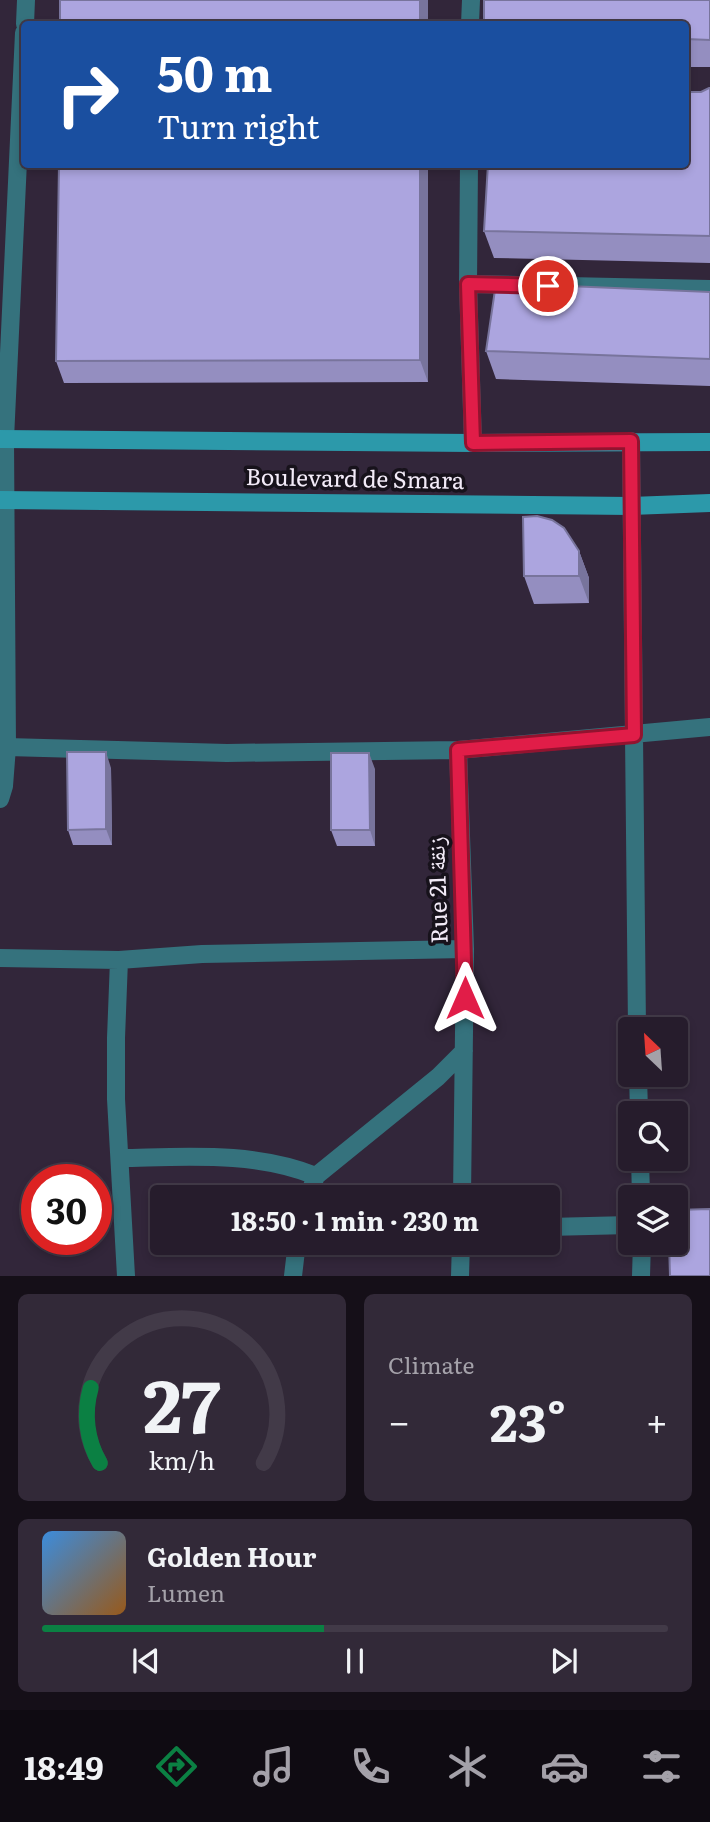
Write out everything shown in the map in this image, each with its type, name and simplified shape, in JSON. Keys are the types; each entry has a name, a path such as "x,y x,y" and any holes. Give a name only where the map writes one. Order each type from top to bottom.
{"street":[{"path":"25,21 26,0"},
{"path":"470,21 471,0"},
{"path":"0,799 4,786 7,747 2,670 2,500 8,204 21,65"},
{"path":"469,168 468,284 473,443"},
{"path":"468,284 710,289"},
{"name":"Boulevard de Smara","path":"3,439 710,442"},
{"path":"631,441 637,1017"},
{"name":"Boulevard de Smara","path":"2,500 631,506 710,503"},
{"path":"7,747 227,753 458,750 710,726"},
{"name":"Rue 21 زنقة","path":"458,750 465,950 462,1185"},
{"path":"0,958 119,960 202,954 465,950"},
{"path":"119,960 116,1063 126,1276"},
{"path":"313,1185 316,1176 438,1077 464,1051"},
{"path":"121,1158 250,1160 279,1164 316,1176"},
{"path":"560,1227 618,1225"},
{"path":"293,1276 295,1255"},
{"path":"460,1276 461,1255"},
{"path":"641,1276 642,1255"}],"building":[{"path":"60,0 420,0 420,21 60,21"},
{"path":"484,0 710,0 710,40 689,39 689,21 484,21"},
{"path":"710,88 710,236 484,231 488,168 689,168 689,92 701,92"},
{"path":"59,168 420,168 420,360 56,361"},
{"path":"496,283 710,292 710,359 486,351"},
{"path":"537,516 552,520 564,528 579,551 579,576 524,576 523,517"},
{"path":"67,752 106,752 106,829 68,830"},
{"path":"331,753 369,753 370,830 331,830"},
{"path":"710,1209 710,1276 670,1276 669,1255 688,1255 688,1210"}],"route":[{"path":"465,998 458,750 634,735 631,441 473,443 468,284 548,286"}]}
